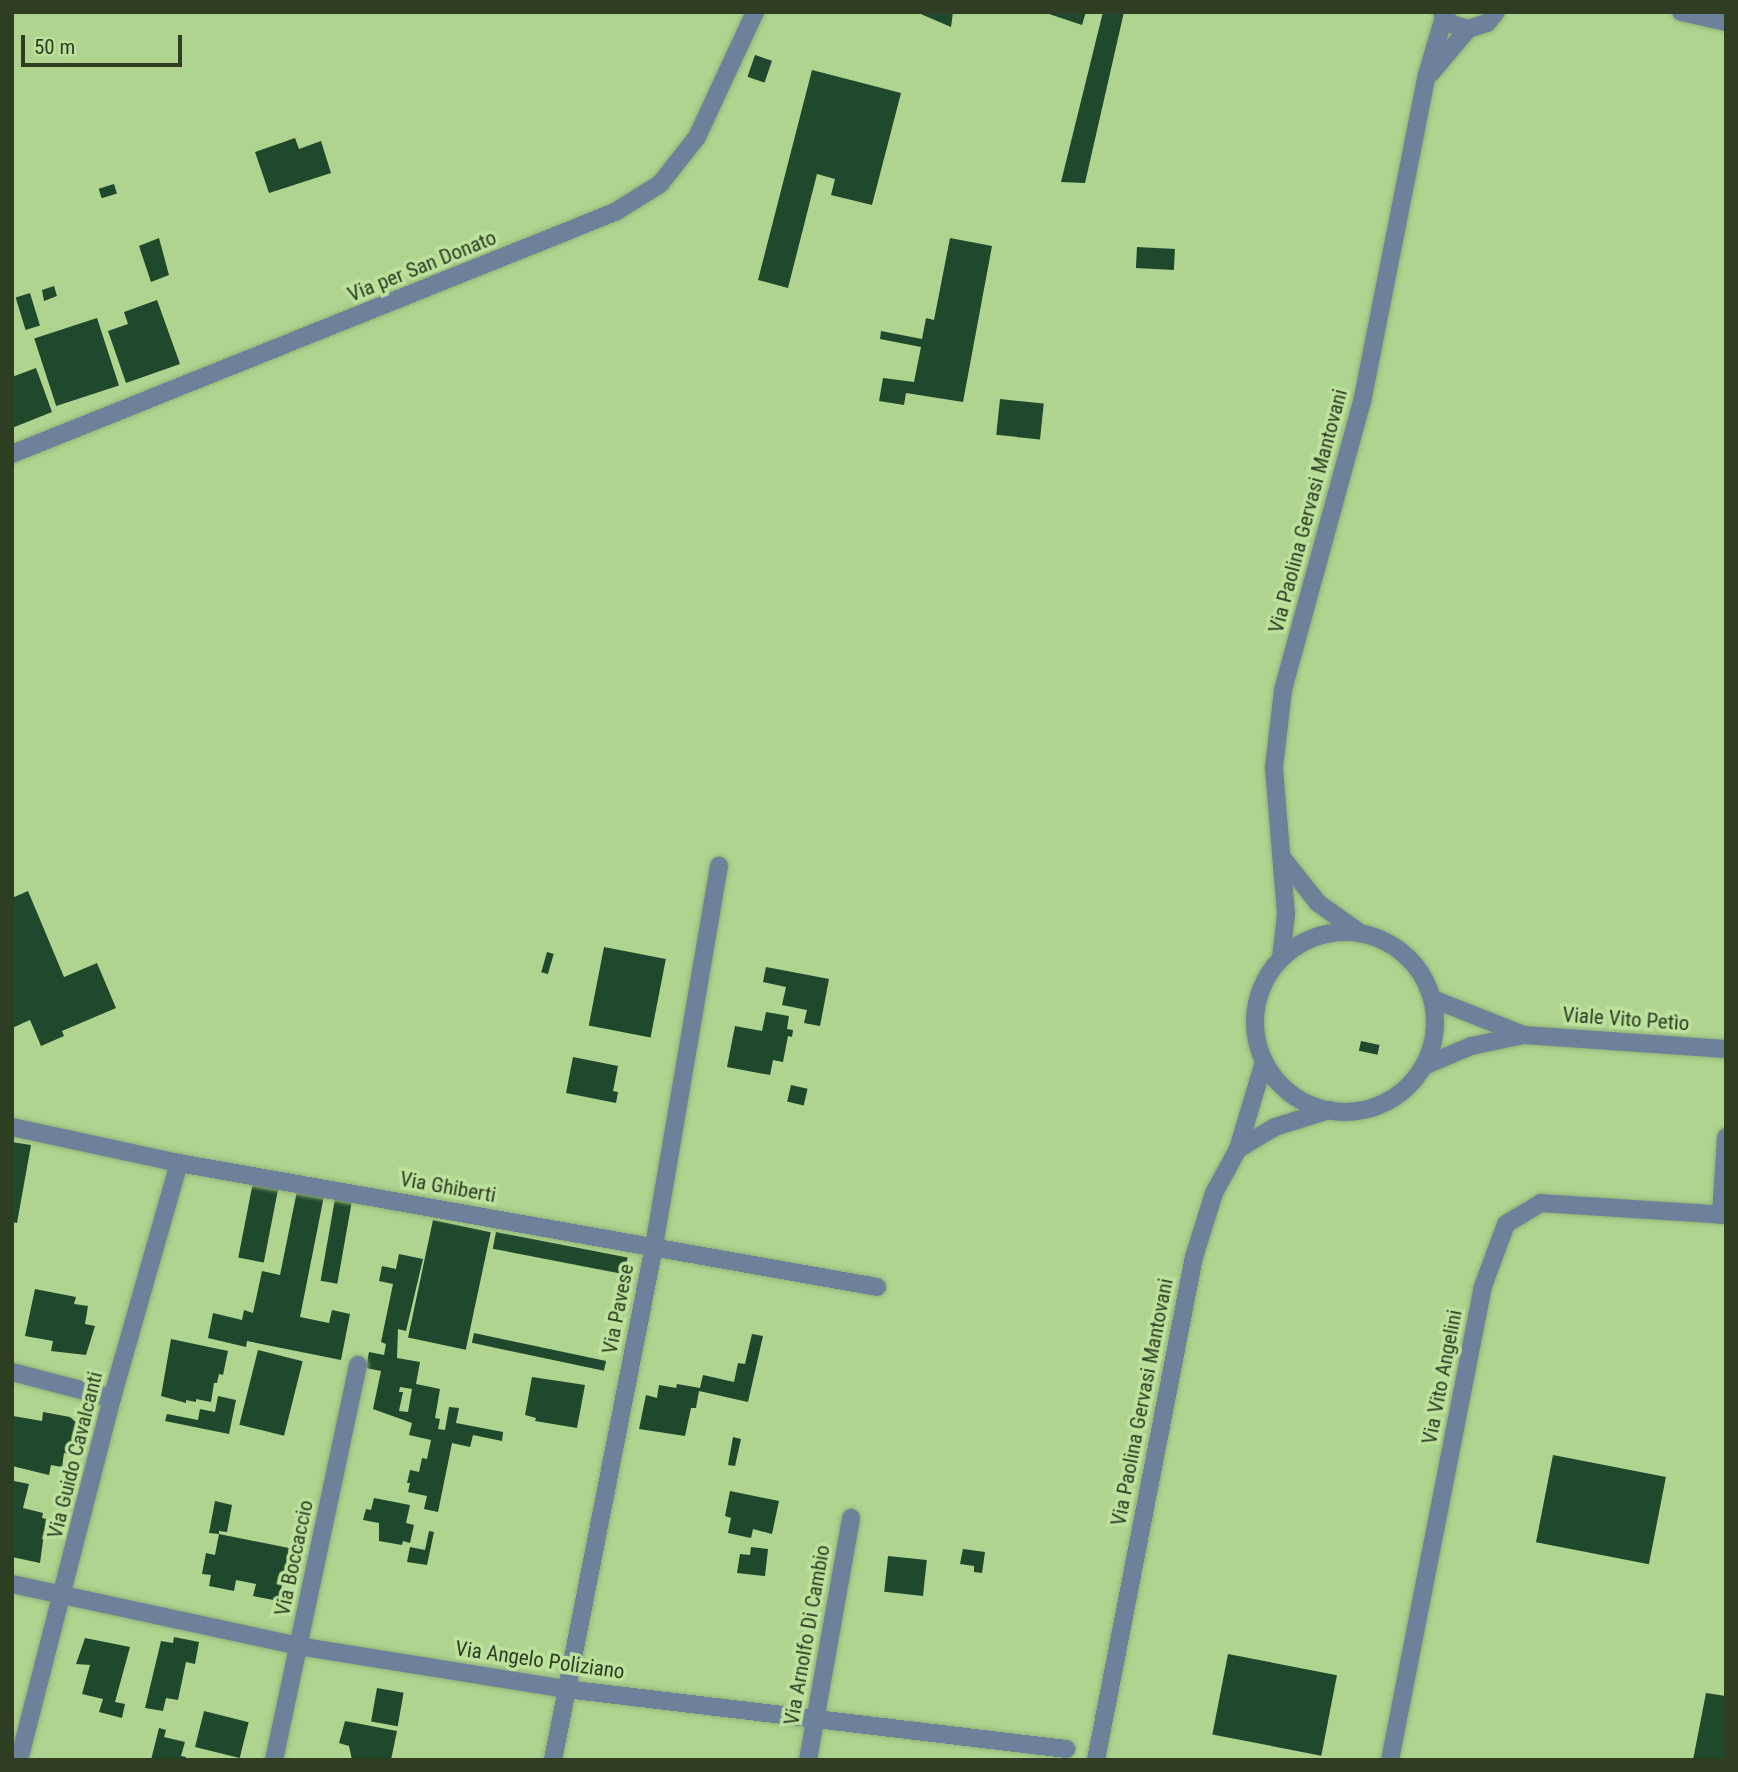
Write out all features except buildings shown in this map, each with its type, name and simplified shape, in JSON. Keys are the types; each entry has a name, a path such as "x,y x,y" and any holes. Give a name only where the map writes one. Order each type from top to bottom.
{"street":[{"name":"Via per San Donato","path":"12,453 615,212 660,184 697,137 755,12"},
{"name":"Via Paolina Gervasi Mantovani","path":"1426,78 1468,29 1487,23 1496,12"},
{"path":"1681,12 1726,22"},
{"name":"Via Paolina Gervasi Mantovani","path":"1281,958 1286,914 1284,860 1274,767 1283,690 1362,402 1426,78 1443,15"},
{"path":"1443,15 1451,23 1468,29"},
{"path":"1284,860 1318,903 1360,933"},
{"name":"Via Pavese","path":"553,1760 654,1246 719,866"},
{"path":"1335,933 1360,933 1385,941 1406,956 1423,975 1433,999 1436,1022 1433,1045 1424,1066 1410,1084 1393,1098 1373,1108 1351,1112 1329,1110 1309,1104 1291,1094 1264,1062 1256,1035 1256,1007 1265,981 1281,958 1304,942 1335,933"},
{"path":"1433,999 1524,1035"},
{"path":"1424,1066 1471,1046 1524,1035"},
{"name":"Viale Vito Petìo","path":"1524,1035 1726,1049"},
{"name":"Via Paolina Gervasi Mantovani","path":"1096,1760 1194,1257 1214,1193 1238,1149 1264,1062"},
{"path":"1238,1149 1275,1127 1329,1110"},
{"name":"Via Ghiberti","path":"12,1127 179,1163 877,1287"},
{"path":"1723,1215 1726,1137"},
{"name":"Via Guido Cavalcanti","path":"19,1760 64,1595 112,1398 179,1163"},
{"name":"Via Vito Angelini","path":"1390,1760 1482,1289 1506,1224 1541,1203 1723,1215"},
{"name":"Via Boccaccio","path":"274,1760 358,1365"},
{"path":"12,1372 112,1398"},
{"name":"Via Arnolfo Di Cambio","path":"808,1760 851,1517"},
{"name":"Via Angelo Poliziano","path":"12,1584 298,1646 566,1689 1066,1749"}]}
